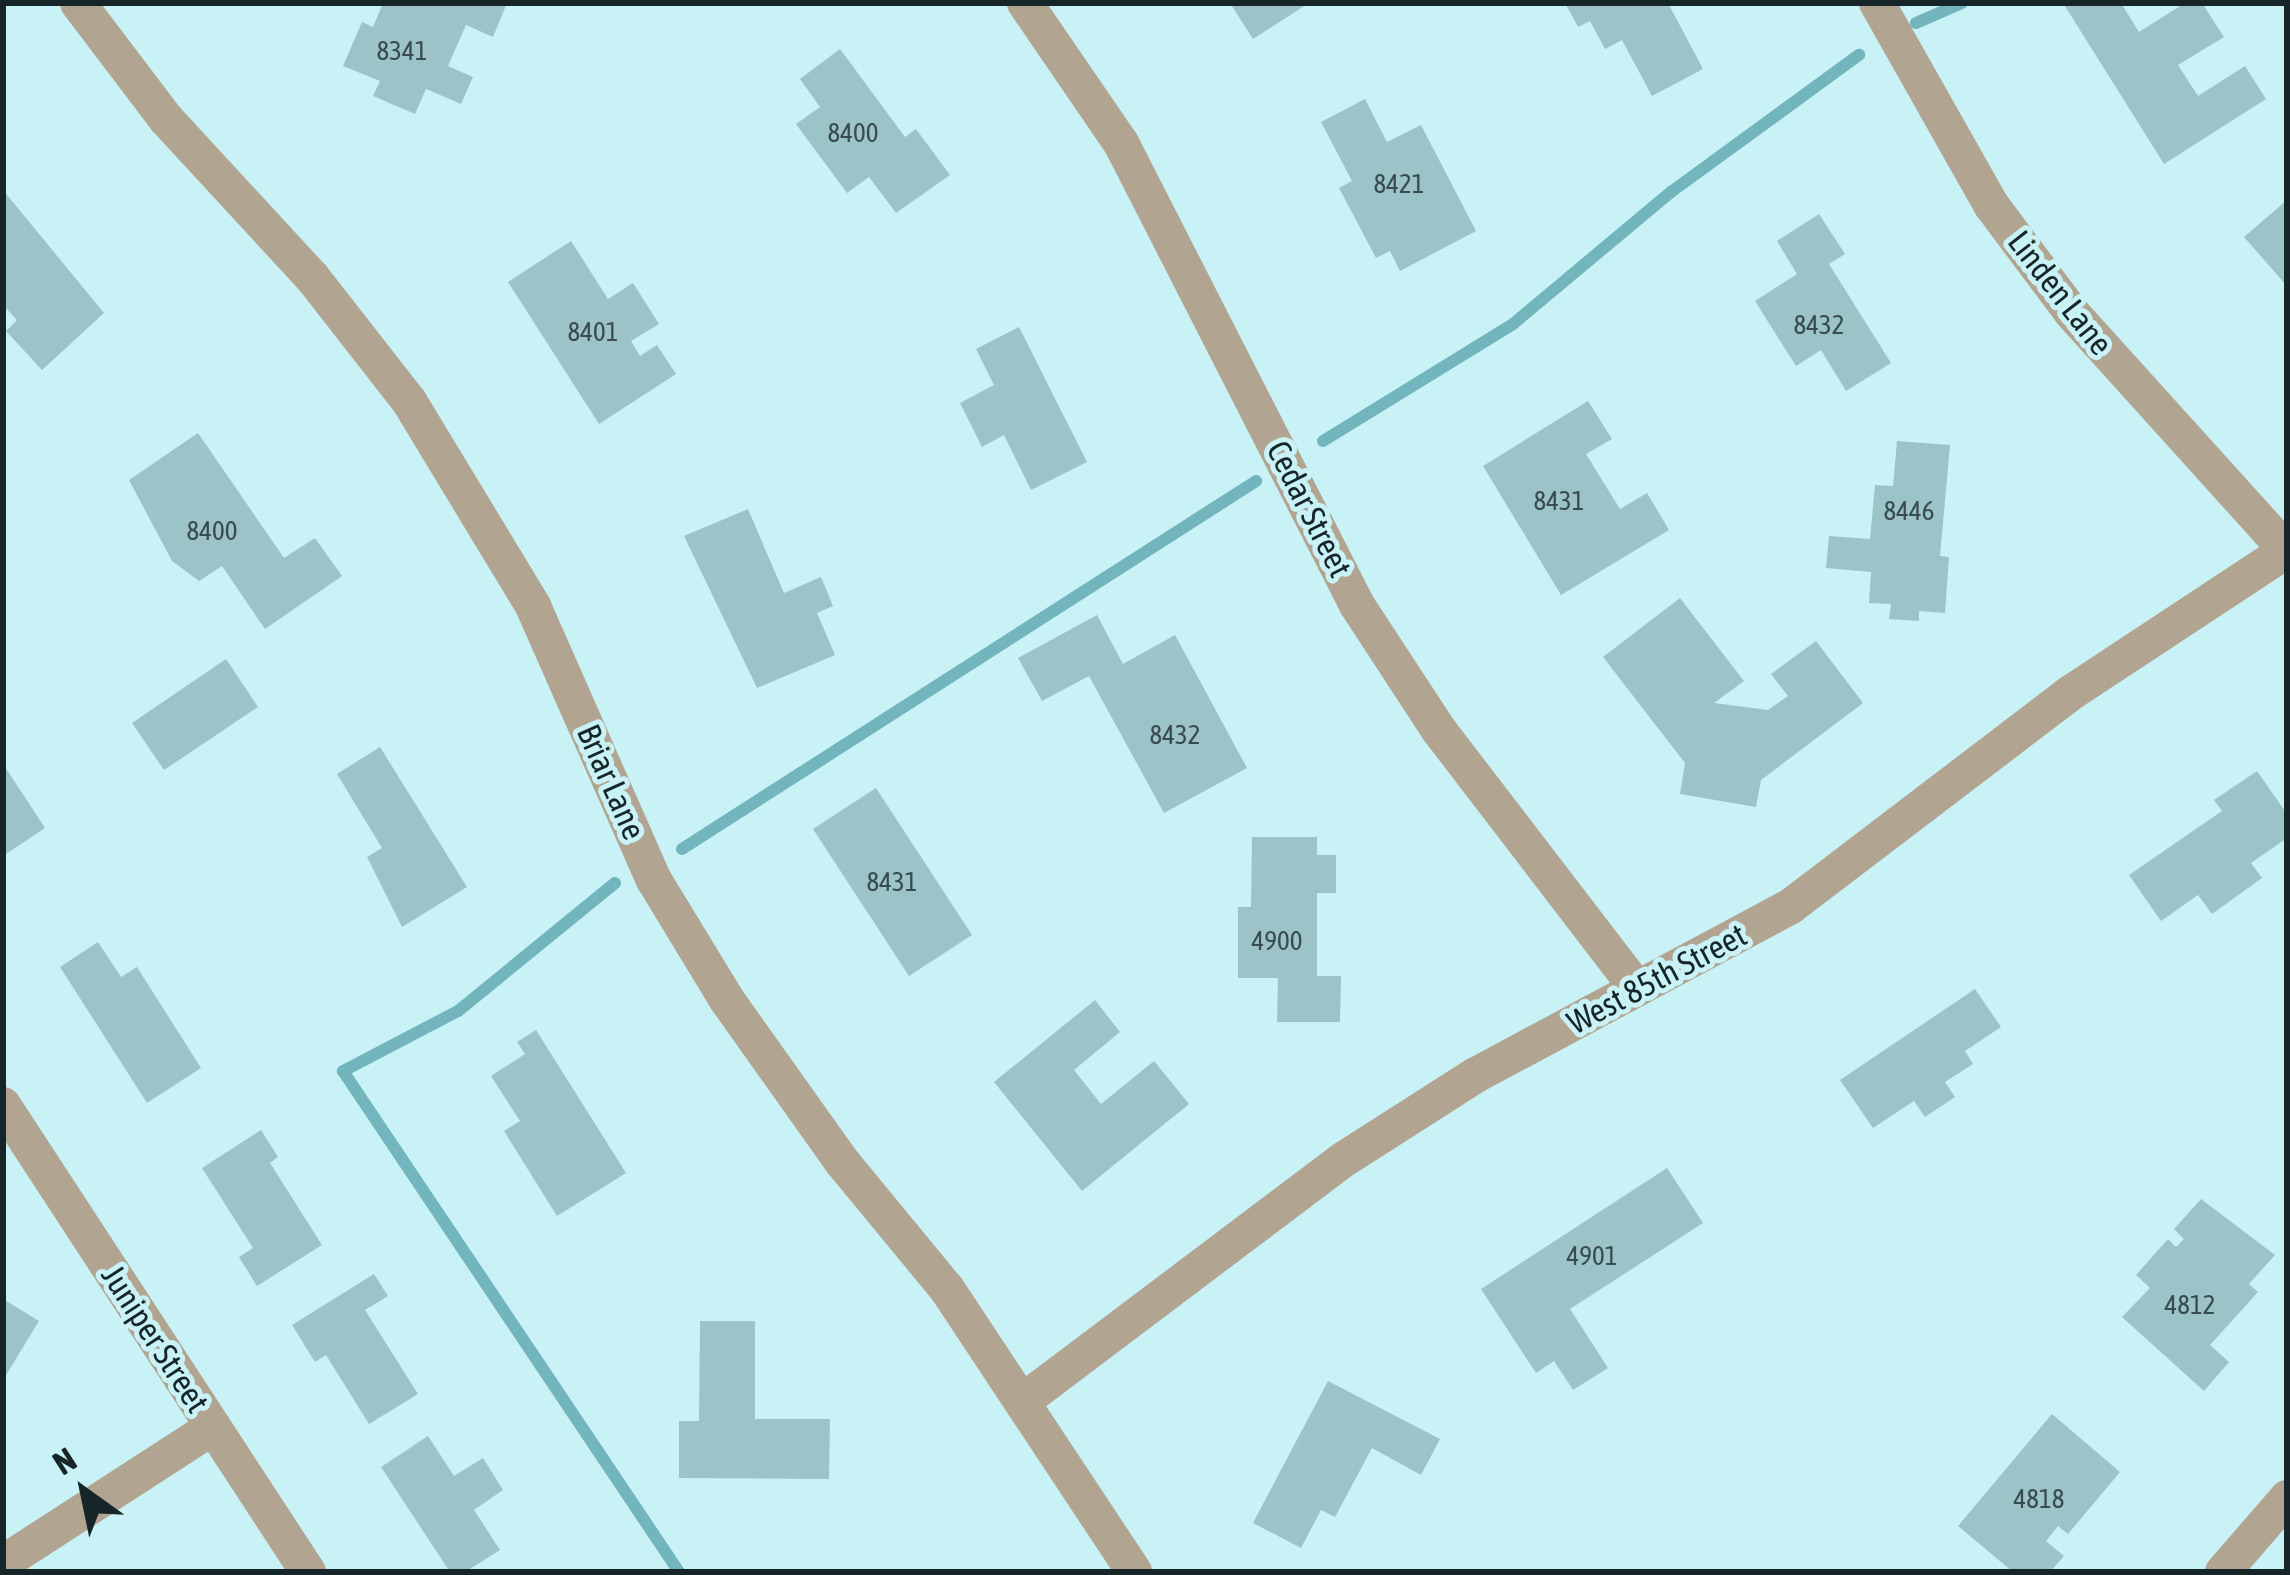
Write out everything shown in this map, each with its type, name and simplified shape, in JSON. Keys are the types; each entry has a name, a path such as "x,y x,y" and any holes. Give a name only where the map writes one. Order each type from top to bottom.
{"street":[{"name":"Briar Lane","path":"78,3 166,119 312,277 409,401 533,606 654,880 727,1000 1023,1401 1135,1572"},
{"name":"Cedar Street","path":"1024,3 1121,142 1358,604 1438,729 1637,988"},
{"name":"Linden Lane","path":"1877,3 1992,206 2058,295 2286,550"},
{"name":"West 85th Street","path":"1023,1401 1346,1158 1476,1075 1791,907 2069,694 2286,550"},
{"name":"Juniper Street","path":"3,1105 308,1572"},
{"path":"3,1564 213,1427"},
{"path":"2223,1572 2287,1498"}],"building":[{"path":"383,3 507,3 493,37 466,25 448,66 473,77 461,104 426,89 415,114 373,96 380,81 343,66 362,22 373,27"},
{"path":"1230,3 1309,3 1253,39"},
{"path":"1565,3 1668,3 1703,69 1652,96 1622,40 1605,49 1590,21 1578,27"},
{"path":"2063,3 2121,3 2139,32 2185,3 2202,3 2224,37 2178,65 2198,96 2245,66 2266,99 2164,164"},
{"path":"840,49 905,137 916,129 950,175 896,213 869,177 847,193 796,124 820,107 800,79"},
{"path":"1365,99 1387,142 1421,125 1476,231 1400,271 1390,251 1376,258 1339,188 1352,181 1321,122"},
{"path":"3,190 104,313 42,370 6,331 17,320 3,305"},
{"path":"2287,200 2287,286 2244,237"},
{"path":"1819,214 1845,254 1829,264 1891,363 1846,391 1821,350 1796,366 1755,301 1797,274 1777,241"},
{"path":"571,241 608,299 633,283 659,324 631,341 640,356 657,345 676,374 599,424 508,282"},
{"path":"1019,327 1087,462 1031,490 1004,435 982,447 960,403 994,385 976,349"},
{"path":"1588,401 1612,439 1586,454 1620,509 1647,493 1669,530 1561,595 1483,466"},
{"path":"198,433 284,558 315,538 342,576 265,629 222,566 199,581 172,561 129,480"},
{"path":"1897,441 1950,445 1940,556 1949,557 1945,613 1919,611 1919,621 1889,619 1891,604 1869,603 1871,572 1826,568 1829,536 1870,539 1875,485 1893,486"},
{"path":"748,509 784,593 821,577 833,606 817,613 835,655 757,688 684,536"},
{"path":"1680,598 1744,681 1714,703 1768,710 1788,696 1771,674 1816,641 1863,703 1761,780 1756,807 1680,794 1685,763 1603,657"},
{"path":"1097,615 1123,664 1175,635 1247,768 1164,813 1089,676 1042,701 1018,658"},
{"path":"226,659 258,707 164,770 132,723"},
{"path":"380,747 467,887 402,927 367,857 382,848 337,774"},
{"path":"3,764 45,828 3,856"},
{"path":"2257,771 2287,814 2287,838 2251,863 2262,878 2212,914 2198,895 2161,921 2129,875 2222,811 2214,800"},
{"path":"876,788 972,935 909,976 813,829"},
{"path":"1252,837 1317,837 1317,855 1336,855 1336,893 1317,893 1317,976 1341,976 1340,1022 1277,1022 1278,978 1238,978 1238,907 1251,907"},
{"path":"98,942 121,977 137,967 201,1068 147,1103 60,967"},
{"path":"1975,989 2001,1027 1965,1051 1973,1064 1945,1082 1955,1097 1925,1117 1914,1101 1873,1128 1840,1080"},
{"path":"1095,1000 1120,1032 1074,1070 1101,1104 1154,1061 1189,1104 1082,1191 994,1082"},
{"path":"536,1030 626,1173 557,1216 504,1131 520,1121 491,1076 525,1054 517,1042"},
{"path":"261,1130 278,1157 270,1163 322,1245 257,1286 239,1257 253,1248 202,1168"},
{"path":"1667,1168 1703,1223 1570,1309 1608,1368 1573,1390 1554,1361 1536,1373 1481,1289"},
{"path":"2201,1199 2275,1255 2249,1284 2258,1292 2210,1345 2229,1362 2204,1391 2122,1317 2150,1288 2136,1275 2168,1239 2176,1247 2184,1239 2174,1229"},
{"path":"374,1274 388,1296 365,1310 418,1394 369,1424 326,1355 315,1362 292,1325"},
{"path":"3,1299 39,1321 3,1380"},
{"path":"700,1321 755,1321 755,1419 830,1419 829,1479 679,1478 679,1421 699,1421"},
{"path":"1328,1381 1440,1439 1421,1475 1372,1448 1335,1517 1321,1510 1301,1548 1253,1523"},
{"path":"2052,1414 2120,1472 2068,1534 2058,1526 2046,1541 2064,1556 2050,1572 2013,1572 1958,1526"},
{"path":"428,1436 454,1476 483,1458 503,1490 474,1510 500,1550 465,1572 450,1572 381,1467"}],"waterway":[{"path":"1916,23 1962,3"},
{"path":"1323,441 1513,324 1671,192 1859,55"},
{"path":"682,849 1256,481"},
{"path":"615,883 458,1011 343,1071 679,1572"}]}
